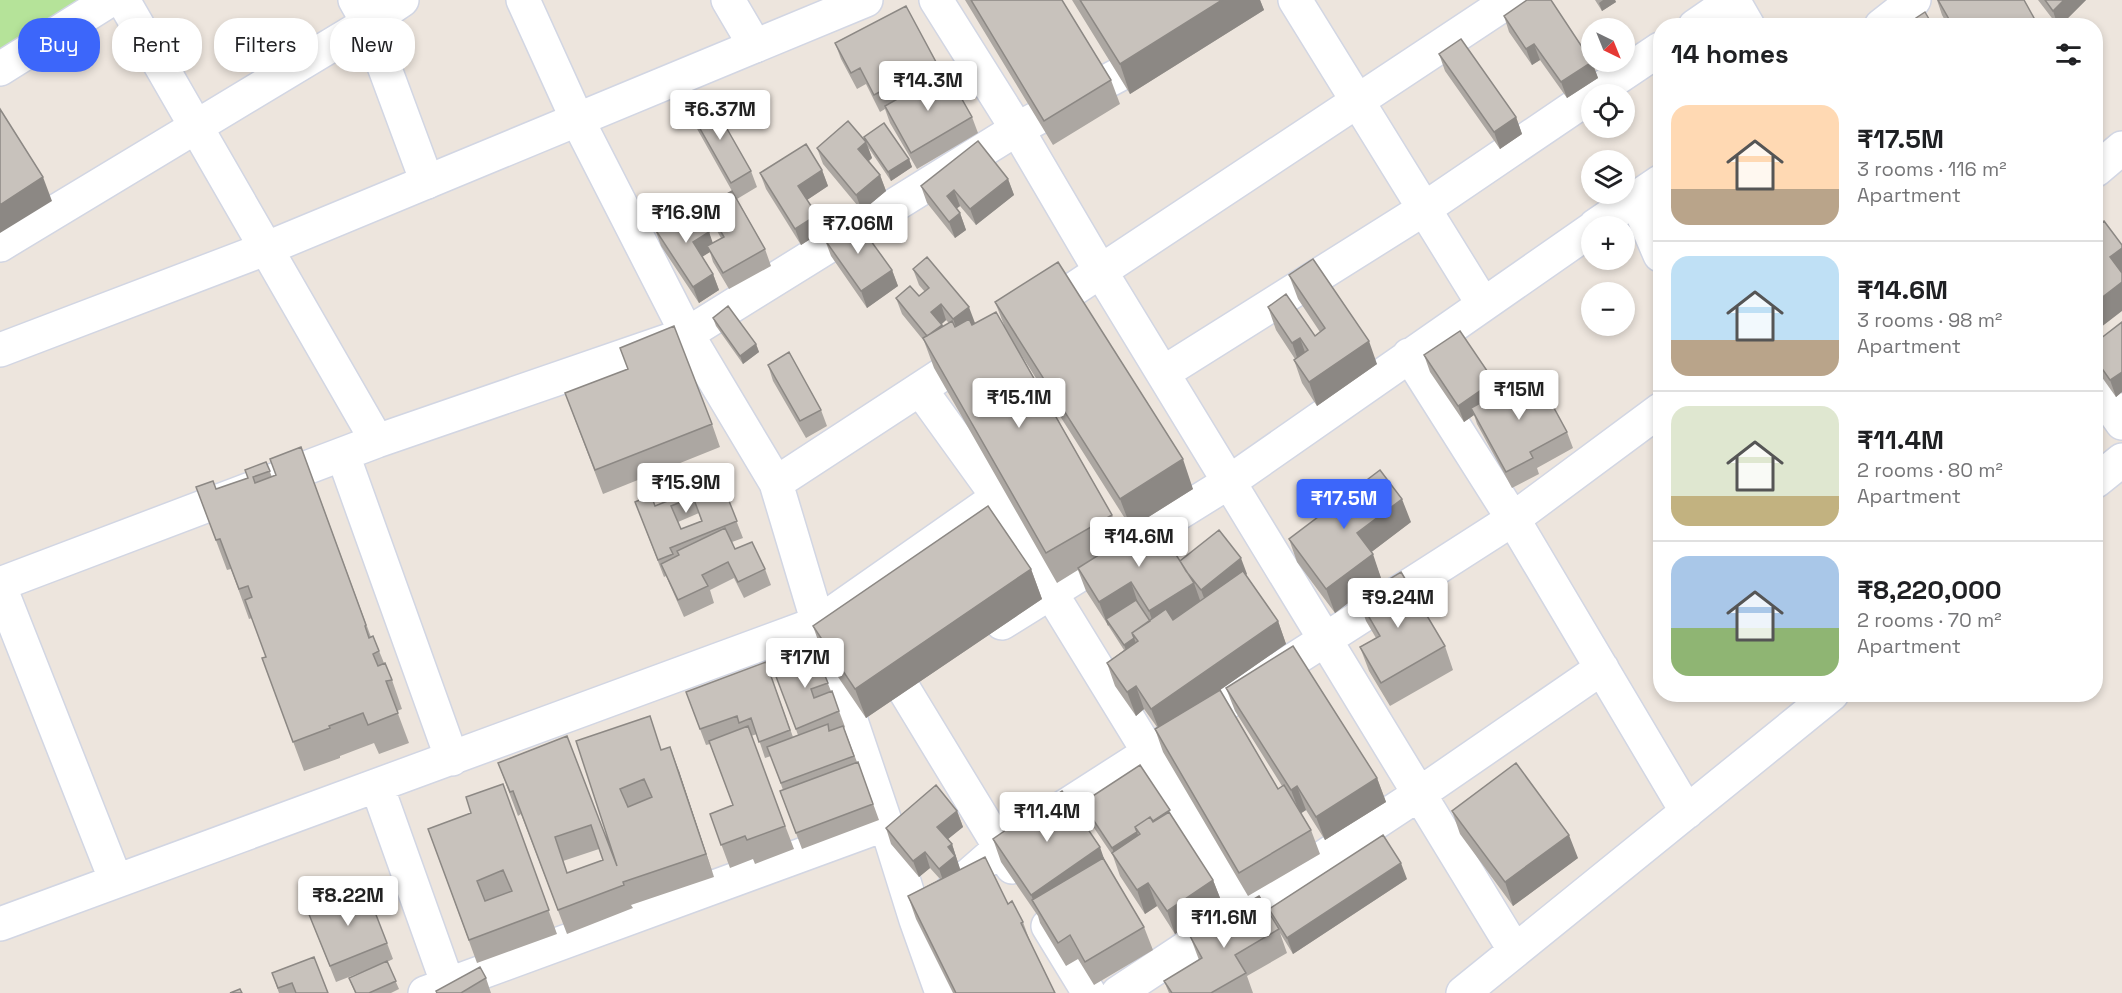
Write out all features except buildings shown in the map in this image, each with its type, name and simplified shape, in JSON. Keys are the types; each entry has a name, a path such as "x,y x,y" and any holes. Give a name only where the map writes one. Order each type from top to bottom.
{"street":[{"path":"0,69 110,0"},
{"path":"123,0 377,441"},
{"path":"0,245 195,126 362,11 402,0"},
{"path":"523,0 577,120 687,334 776,483 818,623 942,993"},
{"path":"728,0 755,46"},
{"path":"0,350 265,249 866,0"},
{"path":"936,0 1017,129 1101,272 1515,951"},
{"path":"1295,0 1483,304"},
{"path":"776,483 920,389 1012,336 1014,328 1510,0"},
{"path":"1707,18 1733,0 1743,18"},
{"path":"1891,18 1914,0"},
{"path":"362,11 427,182"},
{"path":"116,881 0,585 377,441 687,334 1017,129 1186,39"},
{"path":"1608,84 1653,54"},
{"path":"1163,373 1424,209 1581,102"},
{"path":"2103,164 2122,148"},
{"path":"1610,216 1648,190 1653,217"},
{"path":"982,636 1229,482 1581,237"},
{"path":"1409,356 1513,519 1687,812"},
{"path":"920,389 998,497 1052,593 1245,909"},
{"path":"2103,396 2122,423"},
{"path":"916,920 1000,848 1513,519 1653,415"},
{"path":"343,455 452,759"},
{"path":"2103,475 2122,460"},
{"path":"0,924 818,623 998,497"},
{"path":"1124,507 1142,537"},
{"path":"850,719 932,668"},
{"path":"1118,993 1419,794 1602,668"},
{"path":"902,686 1089,993"},
{"path":"1462,993 1822,702"},
{"path":"377,786 437,989 886,824"}],"green space":[{"path":"0,0 110,0 81,18 18,18 18,58 0,69"}]}
